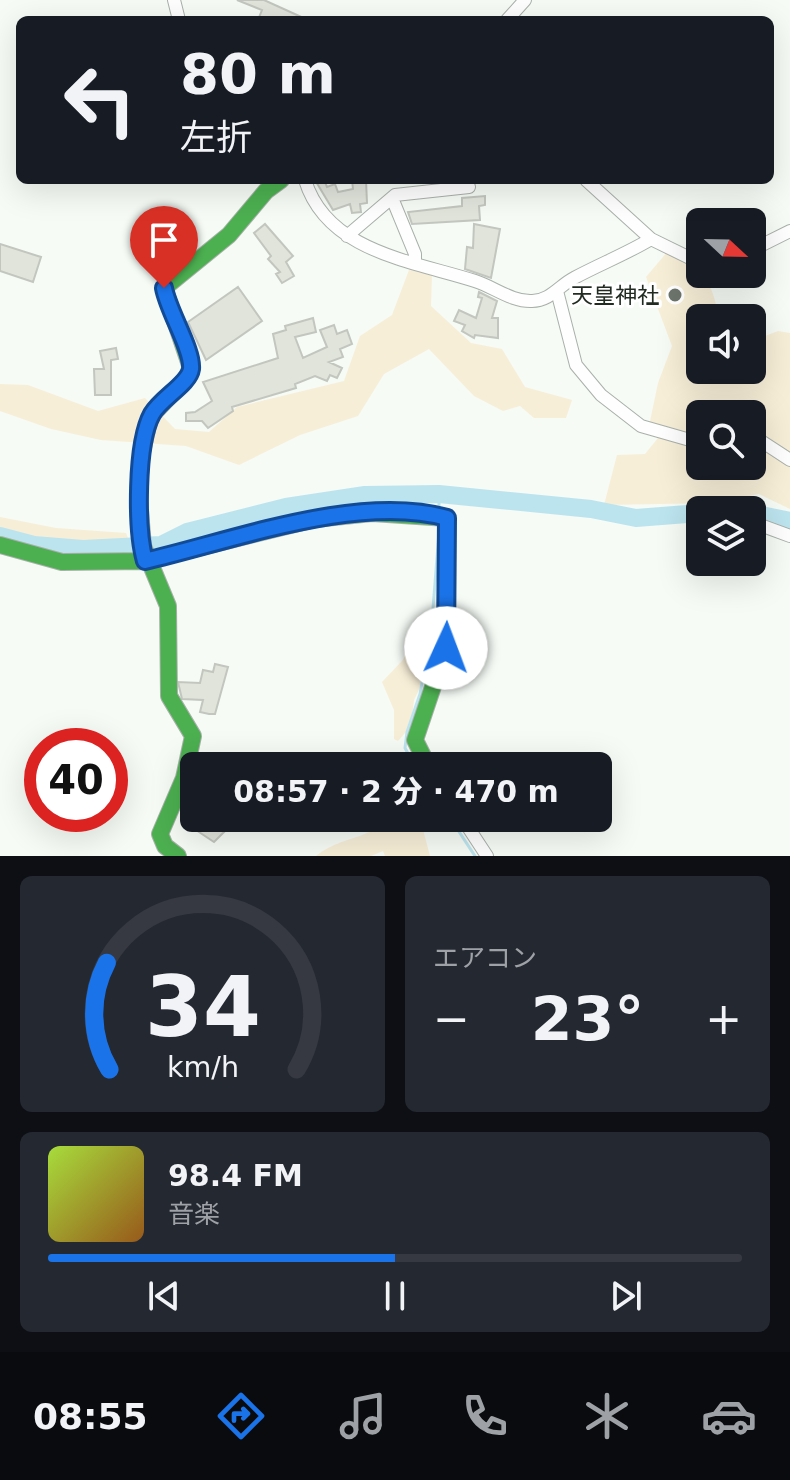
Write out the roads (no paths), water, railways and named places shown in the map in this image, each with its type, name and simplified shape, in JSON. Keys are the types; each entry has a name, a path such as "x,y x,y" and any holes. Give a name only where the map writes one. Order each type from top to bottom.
{"street":[{"path":"511,16 525,0"},
{"path":"178,856 165,846 160,834 194,740 169,696 171,638 165,594 144,558 140,527 143,447 150,417 164,396 187,381 191,371 190,359 168,310 164,288 224,240 276,184"},
{"path":"307,184 319,211 347,236 415,263 479,282 518,299 545,299 572,279 615,261 651,239"},
{"path":"590,184 651,239 686,256"},
{"path":"347,236 400,193 469,187"},
{"path":"392,198 415,254 415,263"},
{"path":"766,243 790,231"},
{"path":"557,291 568,323 576,365 601,395 641,426 686,439"},
{"path":"766,444 790,460"},
{"path":"0,545 62,562 144,558 315,519 372,513 447,518 446,648 415,740 421,752"},
{"path":"766,527 790,536"},
{"path":"471,832 487,856"}],"waterway":[{"path":"439,494 439,508"},
{"path":"0,536 34,545 83,549 161,545 187,532 286,507 365,495 439,494 591,509 636,518 686,514"},
{"path":"766,516 790,521"},
{"path":"407,752 407,732 420,694 431,634 439,532"},
{"path":"459,832 475,856"}],"place":[{"name":"天皇神社","path":"675,295"}]}
